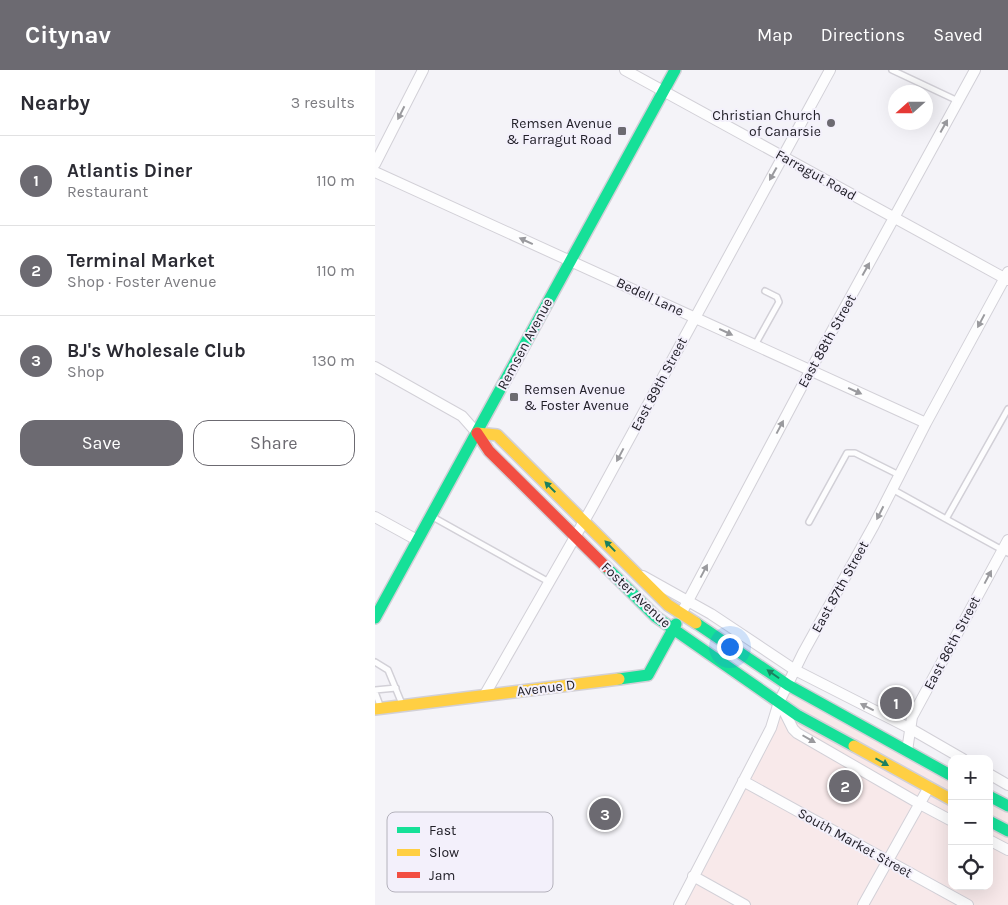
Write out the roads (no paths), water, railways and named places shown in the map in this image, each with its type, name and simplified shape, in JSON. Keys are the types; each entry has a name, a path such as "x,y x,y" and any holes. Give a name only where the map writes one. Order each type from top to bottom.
{"main road":[{"name":"Remsen Avenue","path":"375,618 675,70"},
{"name":"Foster Avenue","path":"477,433 497,436 668,606 788,685 948,774"},
{"name":"Foster Avenue","path":"477,433 489,451 656,617 797,715 948,798"},
{"name":"Avenue D","path":"378,709 648,675 681,614"},
{"path":"993,798 1008,806"},
{"path":"993,823 1008,831"}],"street":[{"path":"375,164 423,70"},
{"name":"Farragut Road","path":"625,70 894,217 1007,276"},
{"name":"East 89th Street","path":"484,696 584,522 830,70"},
{"name":"East 88th Street","path":"681,614 810,371 975,70"},
{"name":"Bedell Lane","path":"375,172 926,423"},
{"name":"East 87th Street","path":"679,905 771,728 779,702 795,670 926,423 1007,276"},
{"name":"Foster Avenue","path":"375,367 461,416 477,433"},
{"path":"375,517 417,540"},
{"name":"East 86th Street","path":"907,751 912,717 1005,552 1008,540"},
{"path":"634,572 688,601 795,670 911,729 956,755"},
{"path":"779,702 797,733 948,819"},
{"path":"993,776 1008,784"},
{"name":"South Market Street","path":"743,781 968,905"},
{"path":"863,905 929,787"},
{"path":"993,842 1008,850"},
{"path":"693,876 745,905"}],"lane":[{"path":"891,70 958,100"},
{"path":"755,346 779,302 777,298 765,291"},
{"path":"946,519 1008,409"},
{"path":"809,522 847,453 855,453 899,475"},
{"path":"892,489 1005,552"},
{"path":"431,516 549,582"},
{"path":"376,664 388,670 403,706"},
{"path":"378,709 375,691 396,688"}],"place":[{"name":"Christian Church of Canarsie","path":"831,123"},
{"name":"Remsen Avenue & Farragut Road","path":"622,131"},
{"name":"Remsen Avenue & Foster Avenue","path":"514,397"},
{"name":"Atlantis Diner","path":"896,703"},
{"name":"Terminal Market","path":"845,786"},
{"name":"BJ's Wholesale Club","path":"605,814"}]}
